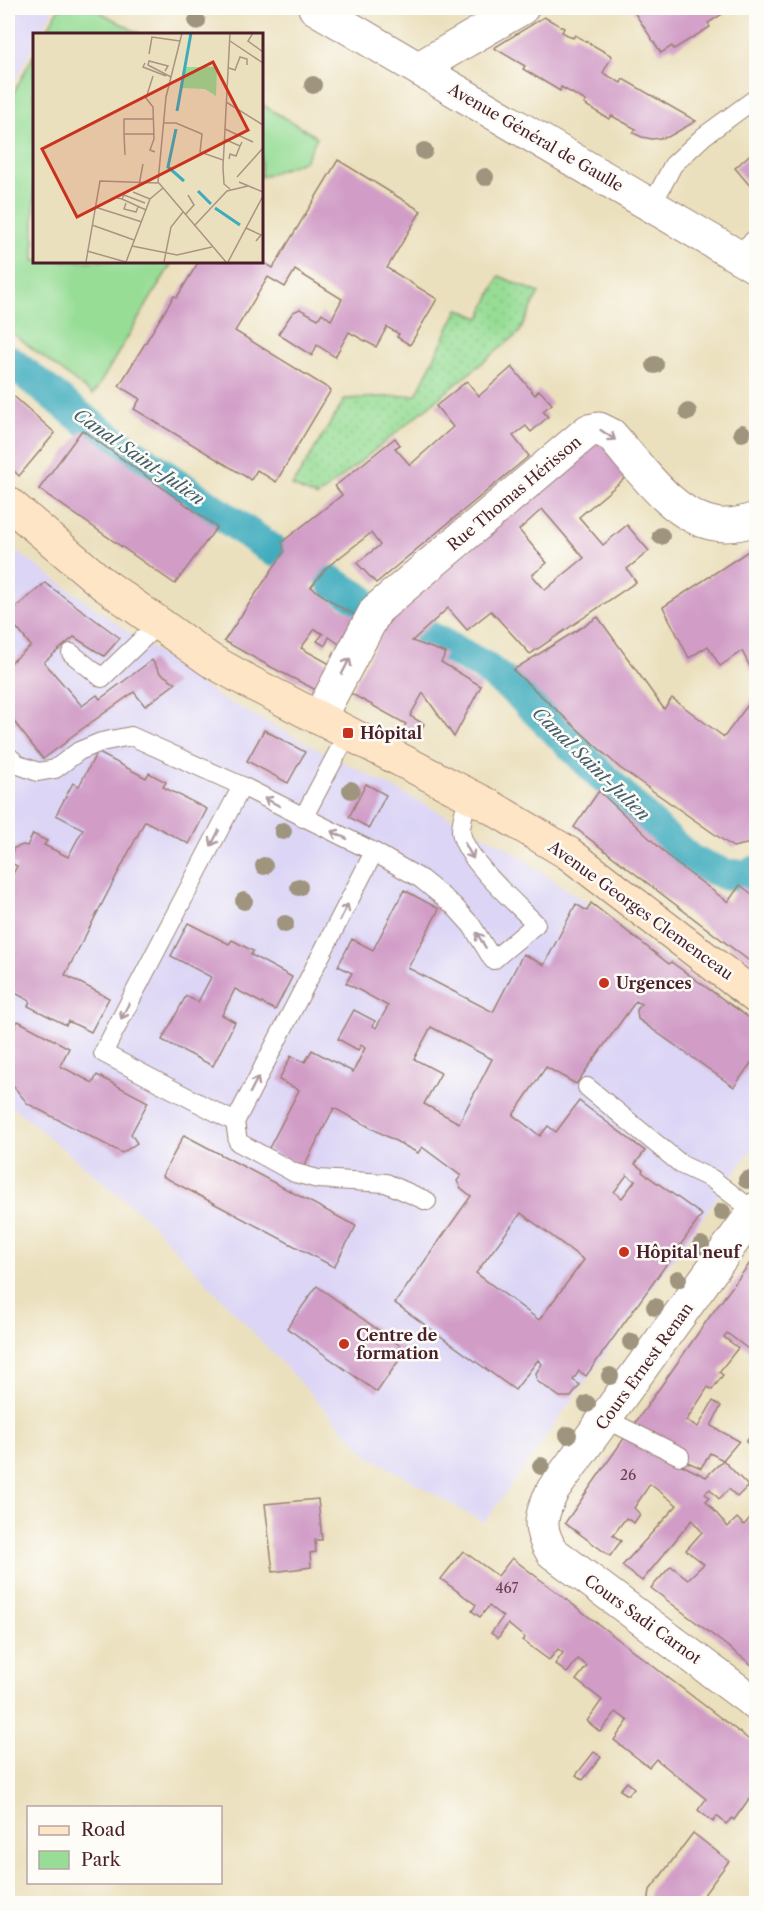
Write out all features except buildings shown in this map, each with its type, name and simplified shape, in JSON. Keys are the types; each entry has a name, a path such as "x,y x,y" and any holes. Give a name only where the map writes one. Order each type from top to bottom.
{"main road":[{"name":"Avenue Georges Clemenceau","path":"8,503 102,583 210,660 469,795 568,853 756,996"}],"street":[{"name":"Avenue Général de Gaulle","path":"315,8 652,205 750,253"},
{"path":"419,68 522,8"},
{"name":"Rue Thomas Hérisson","path":"319,718 376,609 588,431 599,429 611,435 674,505 697,519 717,525 739,524 756,519"},
{"name":"Cours Ernest Renan","path":"541,1525 544,1507 553,1490 756,1210"},
{"name":"Cours Sadi Carnot","path":"541,1525 544,1539 552,1552 756,1703"}],"lane":[{"path":"652,205 673,165 704,136 756,98"},
{"path":"71,653 102,678 158,624"},
{"path":"303,818 348,733"},
{"path":"8,756 20,765 38,772 55,769 79,751 101,742 131,736 242,786 374,852 421,879 454,906 472,926 493,960 536,924 471,856 461,832 469,795"},
{"path":"235,1122 103,1053 242,786"},
{"path":"374,852 235,1122 238,1142 295,1173 318,1179 386,1183 427,1201"},
{"path":"586,1087 682,1165 712,1179 756,1210"},
{"path":"606,1419 680,1456"}],"shaded area":[{"path":"8,8 54,8 41,33 33,33 33,46 8,95"},
{"path":"8,545 217,696 508,848 756,1023 756,1143 484,1523 369,1456 145,1217 8,1103"}],"green space":[{"path":"59,8 93,8 138,33 46,33"},
{"path":"33,56 33,262 172,262 93,395 8,330 8,104"},
{"path":"262,105 317,137 305,161 262,177"},
{"path":"499,276 539,293 519,333 317,497 292,486 345,399 416,395 458,309 480,318"}],"waterway":[{"name":"Canal Saint-Julien","path":"8,360 87,422 274,551"},
{"name":"Canal Saint-Julien","path":"332,582 360,599"},
{"name":"Canal Saint-Julien","path":"430,637 483,666 517,692 690,860 727,875 746,875 756,871"}],"place":[{"name":"Hôpital","path":"348,733"},
{"name":"Urgences","path":"604,983"},
{"name":"Hôpital neuf","path":"624,1252"},
{"name":"Centre de formation","path":"344,1344"}]}
